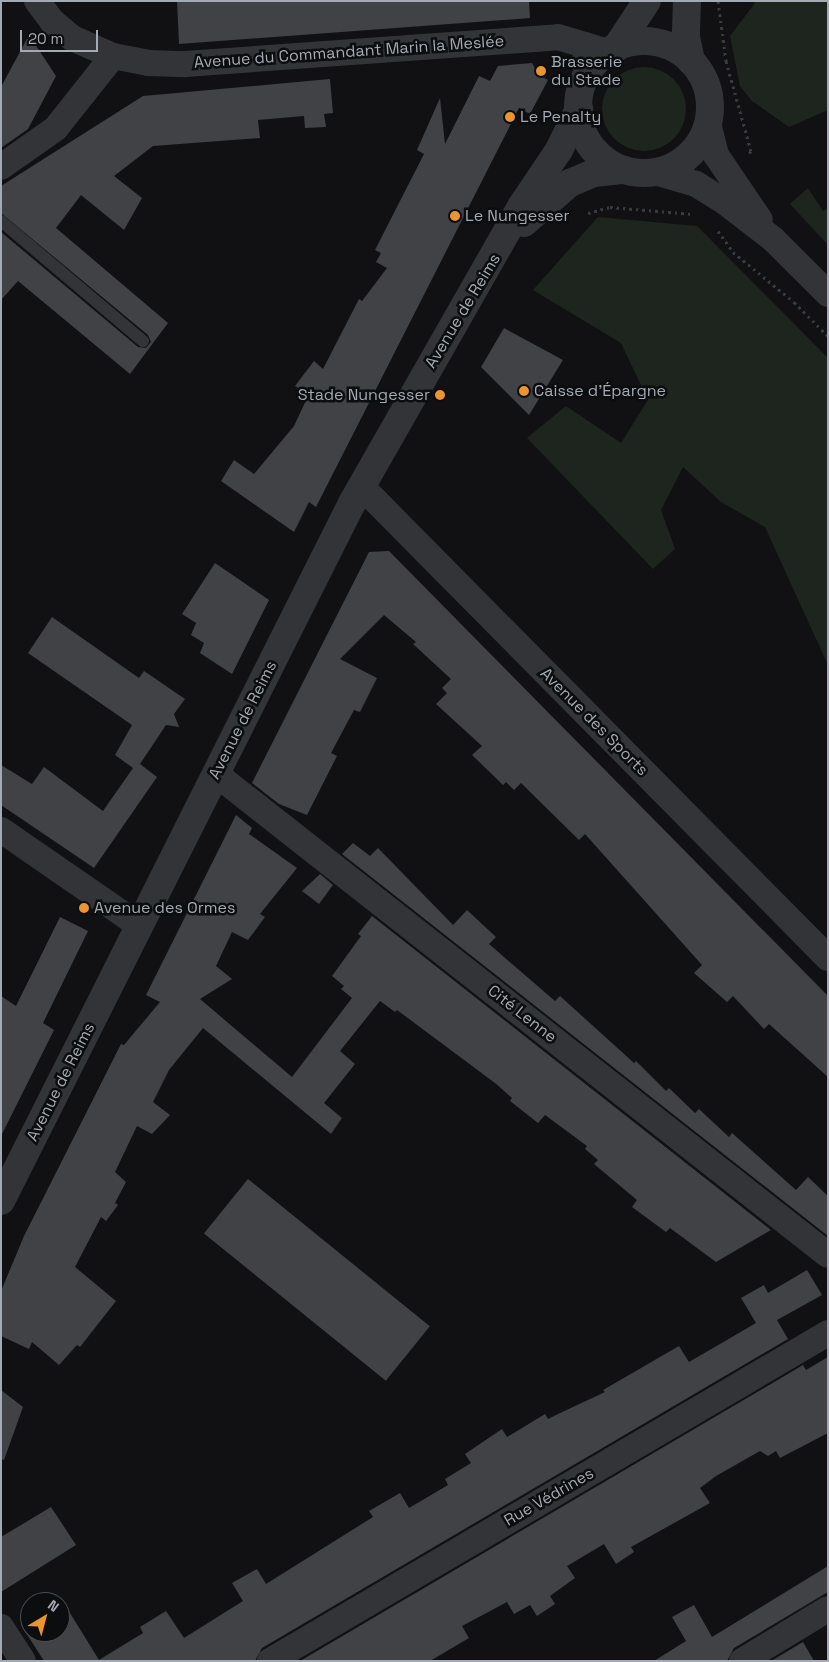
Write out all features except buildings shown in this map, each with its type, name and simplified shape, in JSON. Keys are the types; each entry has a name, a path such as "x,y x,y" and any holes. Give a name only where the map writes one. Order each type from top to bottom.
{"street":[{"name":"Avenue du Commandant Marin la Meslée","path":"37,1 59,29 112,56 148,63 185,64 558,37 603,48"},
{"name":"Avenue de Reims","path":"624,170 608,162 592,146 583,131 579,109 580,92 587,75 603,48 647,1"},
{"name":"Avenue de Reims","path":"687,1 686,37 691,61"},
{"name":"Avenue de Reims","path":"500,248 539,208 570,183 594,173 624,170 655,172 687,157 699,144 708,123 708,92 702,76 691,61 677,50 660,44 638,42 603,48"},
{"path":"1,167 56,128 112,56"},
{"name":"Avenue de Reims","path":"1,1201 361,486 500,248 522,205 560,150 579,109"},
{"path":"708,123 719,161 773,239"},
{"path":"655,172 673,176 707,190 773,239 828,294"},
{"name":"Avenue des Sports","path":"361,486 828,958"},
{"name":"Cité Lenne","path":"216,774 828,1255"},
{"path":"1,830 140,926"},
{"name":"Rue Védrines","path":"270,1661 828,1333"},
{"path":"742,1661 828,1609"},
{"path":"1,1626 23,1661"}],"lane":[{"path":"1,221 143,341"}],"path":[{"path":"718,1 726,61 751,151 742,163"},
{"path":"588,213 610,207 700,215"},
{"path":"715,228 734,252 794,302 828,336"}],"shaded area":[{"path":"753,1 828,1 828,110 789,127 752,101 740,86 730,36 755,3"},
{"path":"644,67 660,70 674,79 683,93 686,109 683,125 674,139 660,148 644,151 628,148 614,139 605,125 602,109 605,93 614,79 628,70"},
{"path":"808,188 823,211 828,208 828,245 790,204"},
{"path":"598,217 697,226 828,358 828,665 765,527 721,502 683,467 661,510 675,549 653,569 527,438 566,406 621,443 648,400 621,343 533,290"}],"place":[{"name":"Brasserie du Stade","path":"541,71"},
{"name":"Le Penalty","path":"510,117"},
{"name":"Le Nungesser","path":"455,216"},
{"name":"Caisse d'Épargne","path":"524,391"},
{"name":"Stade Nungesser","path":"440,395"},
{"name":"Avenue des Ormes","path":"84,908"}]}
